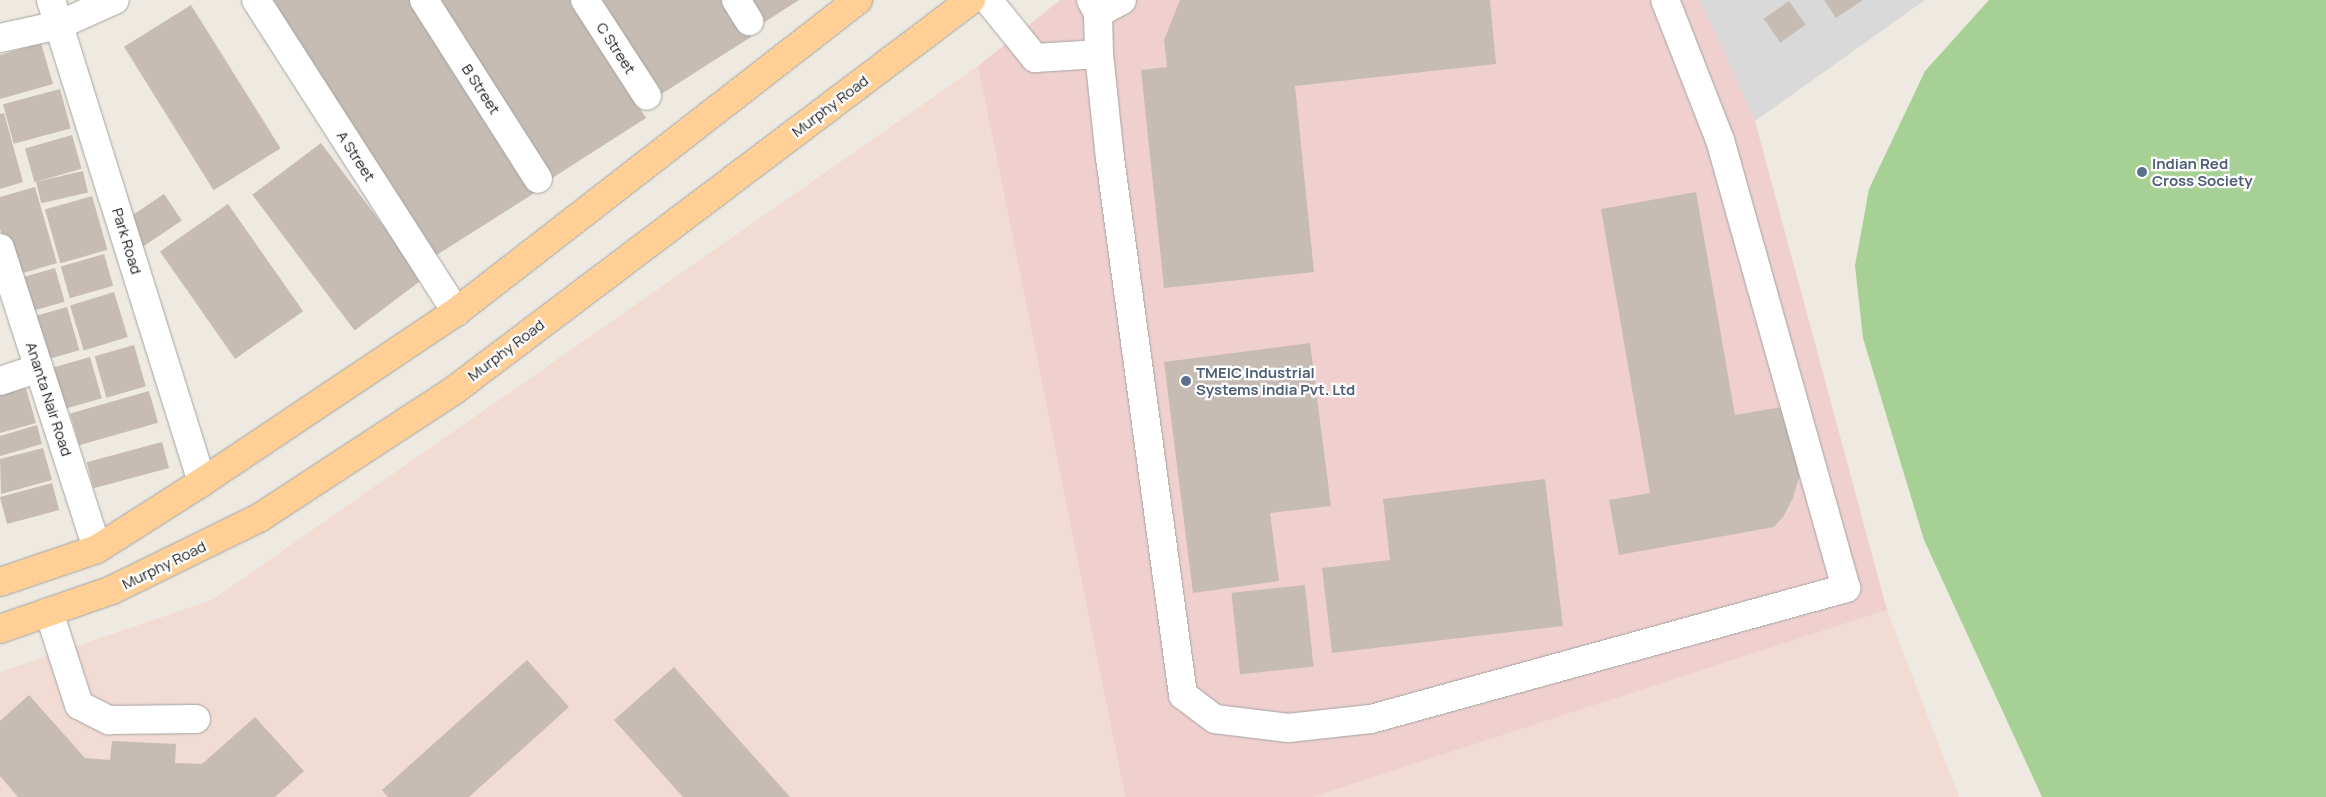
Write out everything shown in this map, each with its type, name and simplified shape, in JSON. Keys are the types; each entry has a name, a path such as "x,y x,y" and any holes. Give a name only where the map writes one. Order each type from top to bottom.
{"main road":[{"path":"0,582 97,549 202,482 456,312 858,0"},
{"name":"Murphy Road","path":"0,629 112,590 259,518 445,396 971,0"}],"street":[{"path":"0,38 55,12 115,0"},
{"name":"A Street","path":"256,0 456,312"},
{"name":"B Street","path":"424,0 538,179"},
{"name":"C Street","path":"585,0 647,96"},
{"path":"988,0 1035,58 1099,54"},
{"path":"1122,0 1094,7 1110,158 1183,695 1214,719 1288,728 1371,719 1846,588 1720,140 1665,0"},
{"name":"Park Road","path":"55,12 202,482"},
{"name":"Ananta Nair Road","path":"0,248 97,549"},
{"path":"0,381 39,368"},
{"path":"49,612 78,705 109,720 196,719"}],"shaded area":[{"path":"1060,0 1700,0 1755,121 1887,610 1313,797 1125,797 978,66"},
{"path":"1700,0 1925,0 1755,121"},
{"path":"978,66 1125,797 0,797 0,672 212,600"},
{"path":"1887,610 1959,797 1313,797"}],"green space":[{"path":"1989,0 2326,0 2326,797 2042,797 1924,540 1863,338 1855,266 1869,189 1925,71"}],"building":[{"path":"267,0 413,0 536,192 432,258"},
{"path":"430,0 571,0 646,118 546,182"},
{"path":"594,0 727,0 751,37 655,98"},
{"path":"744,0 799,0 760,25"},
{"path":"1180,0 1490,0 1496,64 1295,86 1314,272 1164,288 1141,70 1167,67 1164,40"},
{"path":"1824,0 1863,0 1836,18"},
{"path":"1789,1 1806,25 1780,43 1764,19"},
{"path":"191,5 281,148 214,190 124,47"},
{"path":"41,43 53,84 0,99 0,55"},
{"path":"60,89 71,129 14,144 3,104"},
{"path":"4,113 23,182 0,189 0,114"},
{"path":"72,135 82,169 35,182 25,149"},
{"path":"321,143 423,279 355,331 252,195"},
{"path":"83,171 88,192 41,203 36,182"},
{"path":"35,187 57,263 13,276 0,229 0,197"},
{"path":"1696,192 1735,415 1788,406 1800,474 1793,498 1783,517 1774,527 1619,555 1609,500 1650,493 1601,209"},
{"path":"164,194 182,221 142,247 124,221"},
{"path":"92,196 107,250 60,263 45,210"},
{"path":"228,204 303,311 235,359 160,252"},
{"path":"104,254 113,286 70,298 61,266"},
{"path":"55,268 65,302 25,313 16,279"},
{"path":"114,292 128,337 84,350 70,305"},
{"path":"67,307 79,350 40,362 28,318"},
{"path":"1310,343 1331,506 1270,513 1279,581 1193,593 1164,362"},
{"path":"134,345 146,386 106,398 95,356"},
{"path":"90,357 102,398 63,409 52,368"},
{"path":"26,388 36,423 0,433 0,395"},
{"path":"149,391 158,423 79,445 70,414"},
{"path":"37,425 42,444 0,456 0,436"},
{"path":"162,442 169,468 94,488 87,462"},
{"path":"43,448 52,480 1,494 0,459"},
{"path":"1545,479 1563,626 1332,653 1322,568 1390,560 1383,499"},
{"path":"52,483 59,510 7,524 0,497"},
{"path":"1305,585 1314,667 1240,674 1231,593"},
{"path":"527,660 569,707 469,797 388,797 382,790"},
{"path":"674,667 790,797 683,797 614,720"},
{"path":"29,695 85,758 110,760 112,741 176,744 175,763 202,764 255,717 304,771 275,797 18,797 0,776 0,721"}],"place":[{"name":"Indian Red Cross Society","path":"2142,172"},
{"name":"TMEIC Industrial Systems india Pvt. Ltd","path":"1186,381"}]}
